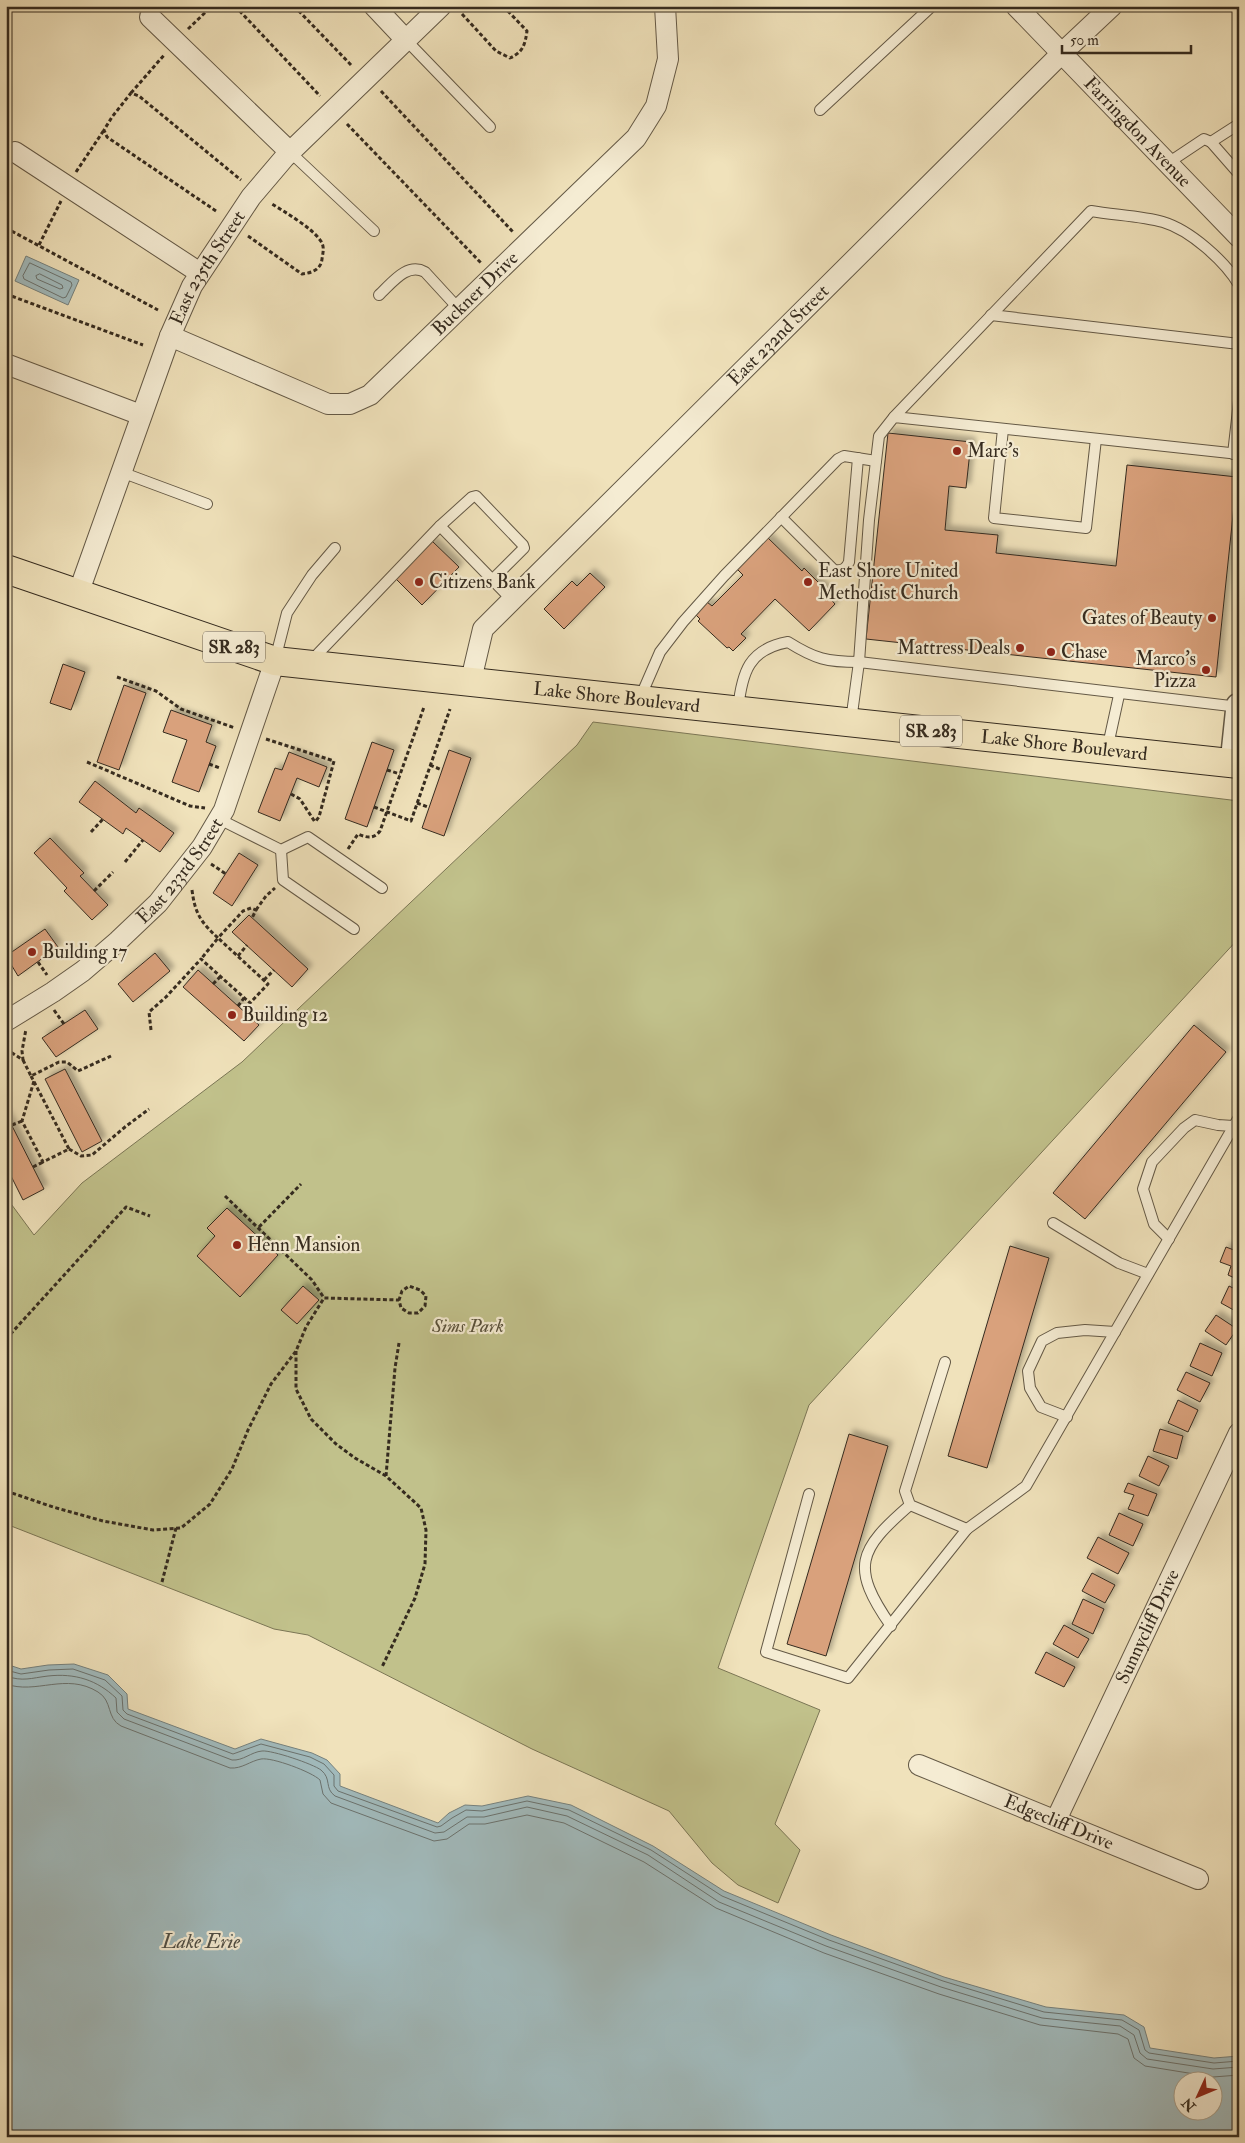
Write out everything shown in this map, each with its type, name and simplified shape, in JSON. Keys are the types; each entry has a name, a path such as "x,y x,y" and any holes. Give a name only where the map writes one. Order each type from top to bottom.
{"main road":[{"name":"Lake Shore Boulevard","path":"8,576 78,594 275,661 471,680 1236,764"}],"street":[{"path":"374,6 406,40"},
{"name":"East 235th Street","path":"78,594 170,336 192,286 200,273 251,197 290,152 441,6"},
{"name":"Buckner Drive","path":"170,336 328,404 350,404 370,395 636,138 656,106 668,59 665,6"},
{"name":"Farringdon Avenue","path":"1016,6 1239,237"},
{"name":"East 232nd Street","path":"471,680 483,630 1062,53 1112,6"},
{"path":"150,17 290,152"},
{"path":"14,152 200,273"},
{"path":"6,364 141,415"},
{"name":"East 233rd Street","path":"6,1021 83,971 158,903 202,848 215,813 224,810 275,661"},
{"path":"1236,764 1239,706"},
{"name":"Sunnycliff Drive","path":"1056,1820 1239,1433"},
{"name":"Edgecliff Drive","path":"919,1765 1198,1879"}],"lane":[{"path":"820,110 932,6"},
{"path":"406,40 490,127"},
{"path":"1211,142 1239,124"},
{"path":"1168,163 1204,139 1211,142 1239,174"},
{"path":"290,152 374,231"},
{"path":"851,722 859,662 869,520 879,436 894,417 1091,211 1164,222 1191,237 1222,261 1239,285"},
{"path":"379,295 407,271 414,268 425,272 459,309"},
{"path":"991,315 1239,344"},
{"path":"894,417 1236,454 1239,401"},
{"path":"1003,429 994,518 1086,528 1096,439"},
{"path":"640,699 660,652 724,576 838,459 844,456 876,461"},
{"path":"781,517 834,570 841,571 846,568 849,562 858,458"},
{"path":"121,472 207,504"},
{"path":"308,664 440,526 472,497 476,496 524,548 492,580"},
{"path":"440,526 512,600"},
{"path":"275,661 287,613 312,575 336,548"},
{"path":"738,710 741,684 751,661 771,645 788,642 810,655 833,662 859,662 1119,694 1239,706"},
{"path":"1107,750 1119,694"},
{"path":"215,813 282,850"},
{"path":"282,850 308,836 382,888"},
{"path":"282,850 283,880 354,929"},
{"path":"809,1494 766,1652 848,1678 967,1530 1026,1486 1239,1117"},
{"path":"1169,1238 1154,1224 1143,1189 1152,1162 1184,1128 1195,1120 1233,1126"},
{"path":"1053,1224 1119,1263 1148,1274"},
{"path":"1066,1416 1042,1407 1030,1388 1028,1371 1042,1341 1057,1333 1085,1330 1115,1332"},
{"path":"945,1362 905,1491 910,1505 967,1530"},
{"path":"891,1626 876,1605 868,1585 863,1564 868,1549 877,1537 890,1522 910,1505"}],"path":[{"path":"235,6 320,96"},
{"path":"294,6 352,66"},
{"path":"462,14 496,51 510,58 520,53 526,44 527,31 503,6"},
{"path":"381,92 516,236"},
{"path":"216,211 107,137 104,130 131,93 139,96 241,180"},
{"path":"347,124 484,267"},
{"path":"248,236 302,274 313,272 322,264 324,249 320,240 296,219 272,204"},
{"path":"6,228 158,310"},
{"path":"6,294 143,346"},
{"path":"117,676 149,688 191,715 240,730"},
{"path":"341,860 358,834 369,838 378,834 424,706"},
{"path":"374,808 411,821 450,710"},
{"path":"262,737 334,761 319,817 308,836"},
{"path":"87,762 190,806 215,813"},
{"path":"209,764 226,770"},
{"path":"430,765 442,770"},
{"path":"387,770 400,774"},
{"path":"291,794 300,799 315,822"},
{"path":"417,804 428,807"},
{"path":"91,832 102,819"},
{"path":"125,862 143,840"},
{"path":"208,862 226,874"},
{"path":"94,890 113,872"},
{"path":"252,918 266,896 283,880"},
{"path":"191,884 194,904 200,920 268,984 250,1003 201,959"},
{"path":"152,1030 149,1012 201,959 243,911 252,908 256,910"},
{"path":"238,956 247,945"},
{"path":"38,962 51,980"},
{"path":"264,980 274,970"},
{"path":"214,984 220,977"},
{"path":"238,1006 244,998"},
{"path":"52,1006 64,1024"},
{"path":"23,1060 23,1039 29,1022"},
{"path":"6,1049 23,1060 69,1149 81,1156 92,1155 124,1127 149,1109"},
{"path":"32,1076 59,1062 67,1062 78,1071 111,1056"},
{"path":"34,1081 22,1121 43,1162"},
{"path":"12,1125 22,1121"},
{"path":"33,1167 69,1149"},
{"path":"260,1227 301,1184"},
{"path":"225,1196 260,1227 312,1280 324,1298"},
{"path":"6,1339 126,1207 150,1216"},
{"path":"409,1286 420,1290 426,1296 425,1306 418,1313 409,1313 401,1308 399,1300 402,1291 409,1286"},
{"path":"324,1298 399,1300"},
{"path":"6,1491 103,1521 153,1530 181,1528 210,1504 232,1469 270,1384 296,1351 306,1327 324,1298"},
{"path":"386,1476 395,1368 400,1343"},
{"path":"296,1351 296,1389 311,1419 336,1444 355,1458 386,1476 420,1508 426,1530 425,1564 416,1598 382,1667"},
{"path":"162,1582 176,1528"}],"green space":[{"name":"Sims Park","path":"593,722 1239,801 1239,938 809,1405 718,1668 820,1710 775,1824 800,1850 778,1903 738,1885 712,1863 669,1811 532,1749 308,1635 274,1629 6,1524 6,1197 34,1235 82,1183 242,1062 577,745"}],"water":[{"path":"26,256 79,280 68,305 15,281"},
{"name":"Lake Erie","path":"6,1664 21,1669 74,1664 108,1675 127,1694 128,1709 235,1749 261,1739 312,1753 327,1760 340,1774 340,1786 438,1823 449,1813 465,1805 482,1806 528,1796 571,1805 653,1846 724,1891 831,1935 944,1977 1046,2007 1124,2015 1144,2027 1150,2048 1214,2058 1239,2056 1239,2137 6,2137"}],"building":[{"path":"888,433 971,442 966,488 949,486 945,530 998,535 996,553 1116,566 1127,465 1237,477 1216,677 866,639"},
{"path":"767,537 802,571 804,568 829,593 827,595 835,604 809,631 775,599 741,634 746,638 733,651 729,647 727,648 698,621 700,619 695,614 707,602 712,606 743,575 736,568"},
{"path":"432,541 459,567 422,605 395,578"},
{"path":"590,573 605,587 564,629 544,609 572,581 577,586"},
{"path":"63,664 85,672 71,710 50,703"},
{"path":"124,685 146,693 119,770 97,762"},
{"path":"171,710 212,725 206,742 216,746 199,792 172,782 187,740 163,732"},
{"path":"372,742 394,750 367,827 345,819"},
{"path":"449,750 471,758 444,836 422,828"},
{"path":"289,752 327,767 319,787 297,778 280,821 258,812 275,768 282,770"},
{"path":"95,781 136,813 139,808 174,833 160,852 126,828 123,834 79,802"},
{"path":"50,838 84,873 80,876 108,905 92,920 64,891 67,888 34,853"},
{"path":"239,853 258,865 232,906 213,893"},
{"path":"249,915 308,969 292,987 232,932"},
{"name":"Building 17","path":"45,929 58,947 18,976 6,956"},
{"path":"155,953 170,971 133,1002 118,984"},
{"name":"Building 12","path":"198,970 259,1025 244,1041 183,987"},
{"path":"85,1010 98,1029 56,1057 42,1038"},
{"path":"1194,1025 1226,1052 1085,1219 1053,1193"},
{"path":"65,1069 102,1141 82,1152 45,1079"},
{"path":"6,1114 44,1189 23,1200 6,1166"},
{"name":"Henn Mansion","path":"227,1208 278,1255 240,1297 197,1256 215,1236 207,1228"},
{"path":"1010,1246 1049,1258 987,1468 948,1456"},
{"path":"1226,1247 1239,1252 1239,1280 1228,1275 1231,1266 1220,1262"},
{"path":"303,1286 319,1300 297,1324 281,1310"},
{"path":"1229,1286 1239,1291 1239,1313 1221,1303"},
{"path":"1216,1315 1237,1329 1226,1345 1205,1331"},
{"path":"1200,1343 1222,1353 1212,1376 1190,1366"},
{"path":"1186,1372 1210,1383 1200,1402 1177,1390"},
{"path":"1178,1400 1198,1410 1188,1432 1168,1423"},
{"path":"1160,1429 1183,1436 1177,1459 1153,1451"},
{"path":"849,1434 888,1446 826,1656 787,1644"},
{"path":"1148,1456 1169,1466 1159,1486 1139,1476"},
{"path":"1128,1483 1157,1494 1148,1516 1128,1509 1134,1495 1124,1492"},
{"path":"1119,1513 1143,1524 1133,1546 1109,1535"},
{"path":"1098,1537 1129,1553 1118,1574 1087,1558"},
{"path":"1092,1573 1115,1585 1105,1603 1082,1591"},
{"path":"1083,1599 1104,1609 1093,1634 1072,1624"},
{"path":"1064,1625 1089,1639 1078,1658 1053,1644"},
{"path":"1046,1652 1075,1667 1064,1687 1035,1673"}],"place":[{"name":"Marc's","path":"957,451"},
{"name":"Citizens Bank","path":"419,582"},
{"name":"East Shore United Methodist Church","path":"808,582"},
{"name":"Gates of Beauty","path":"1212,618"},
{"name":"Mattress Deals","path":"1020,648"},
{"name":"Chase","path":"1051,652"},
{"name":"Marco's Pizza","path":"1206,670"},
{"name":"Building 17","path":"32,952"},
{"name":"Building 12","path":"232,1015"},
{"name":"Henn Mansion","path":"237,1245"}]}
